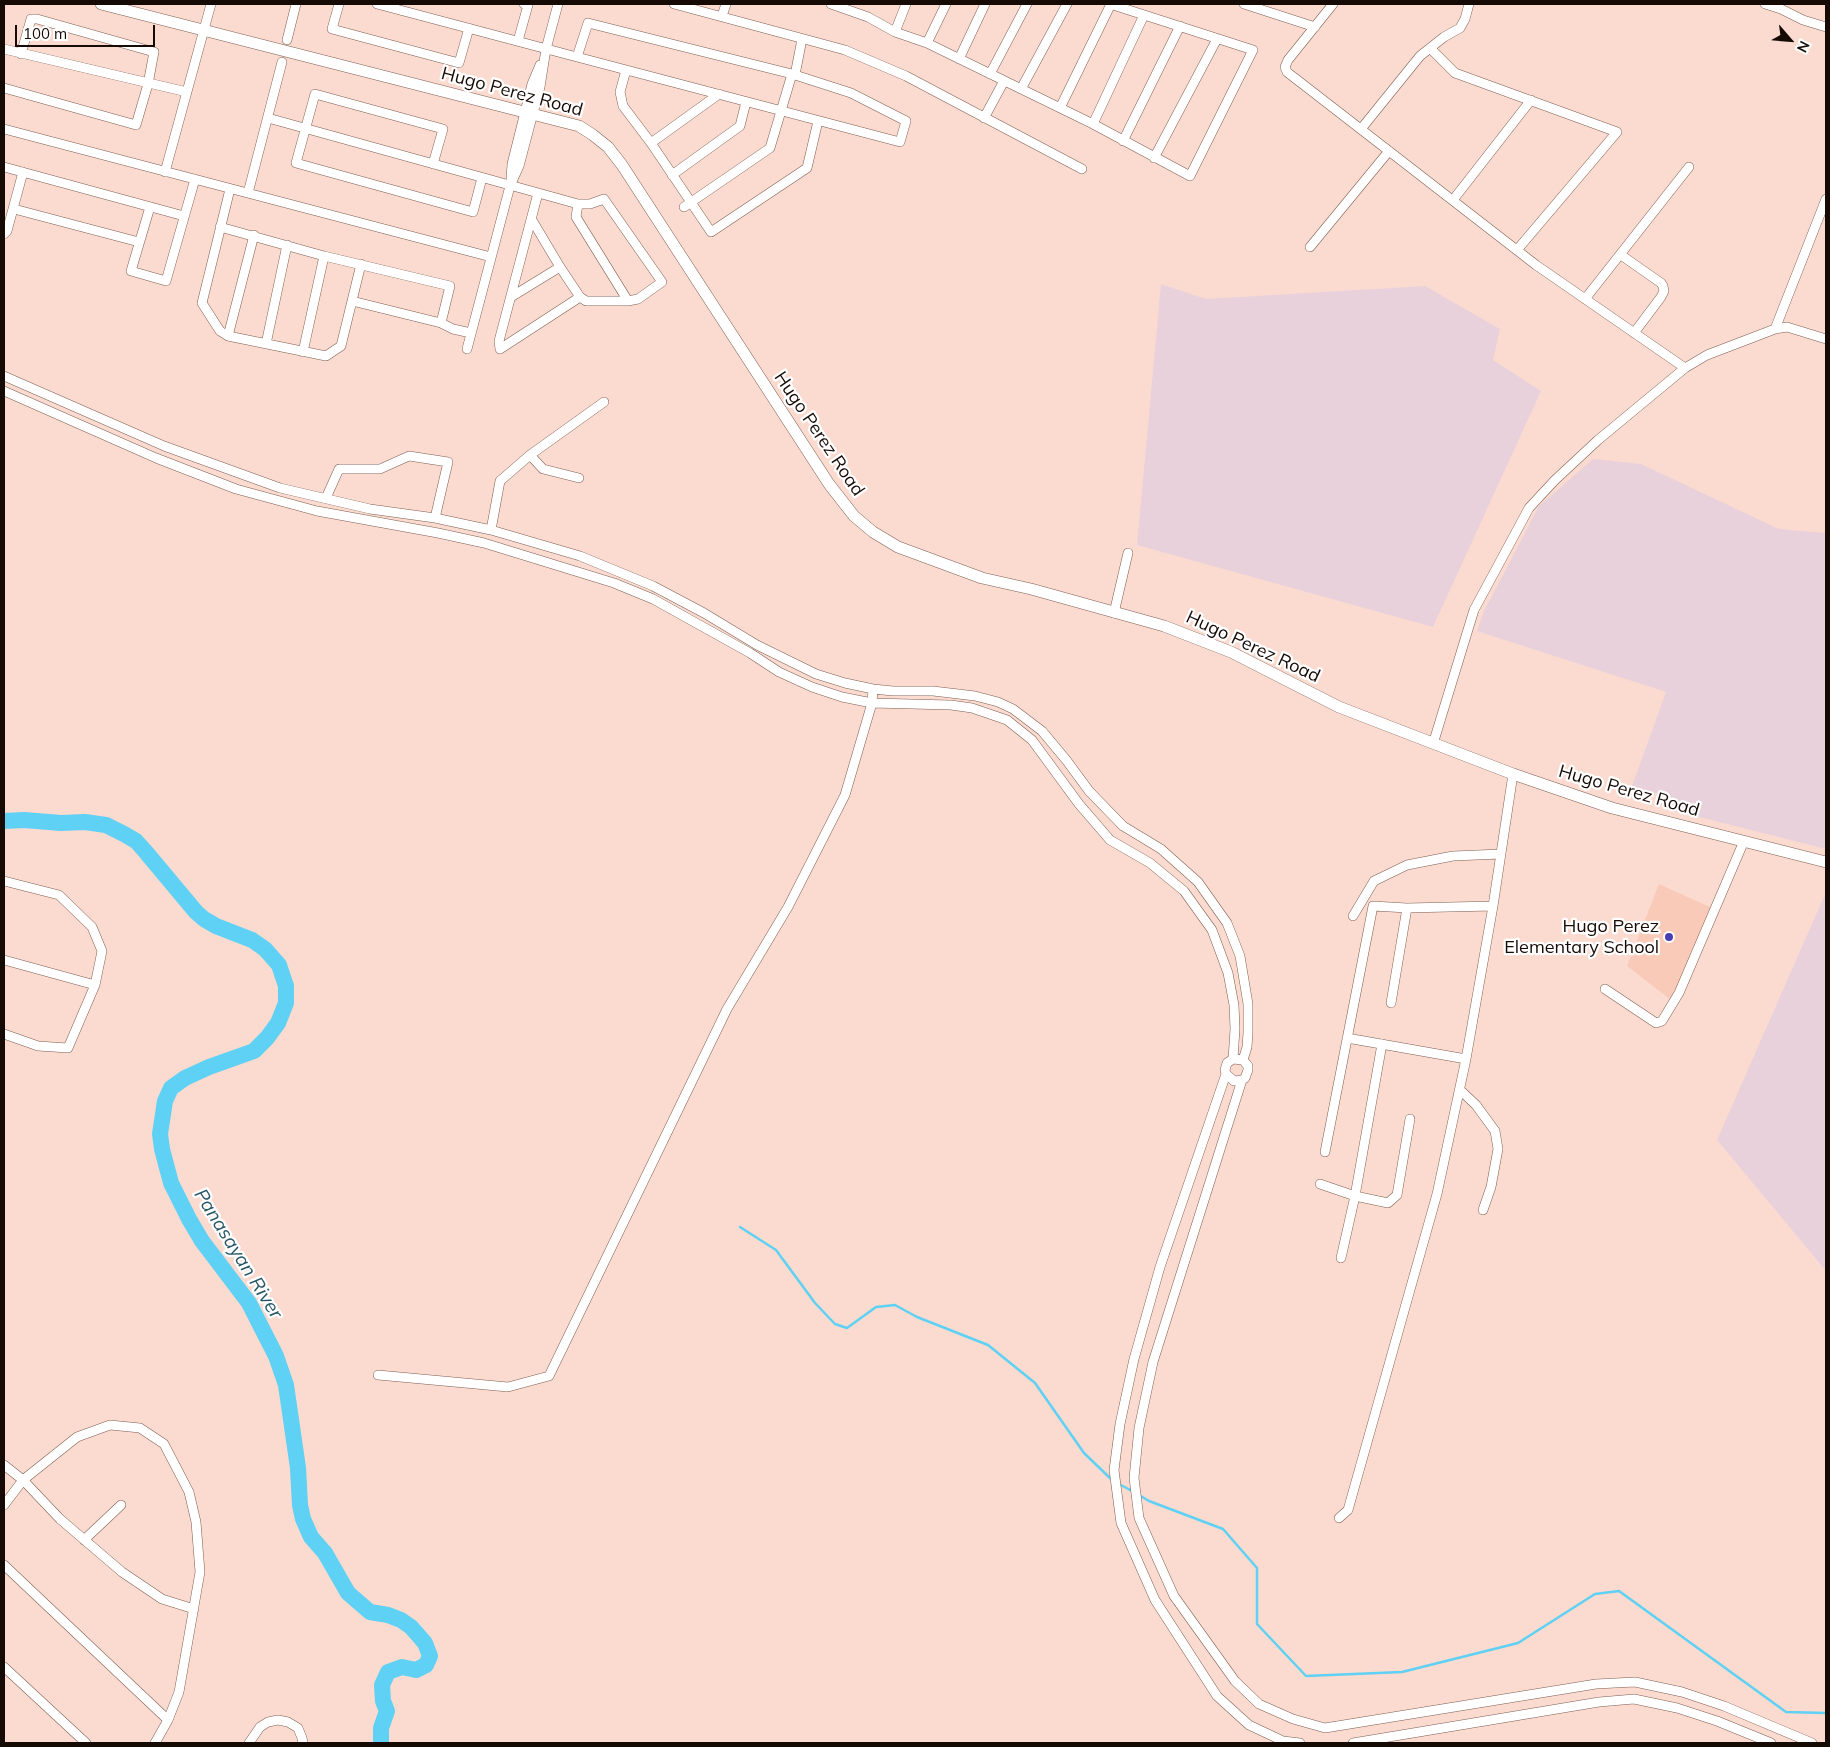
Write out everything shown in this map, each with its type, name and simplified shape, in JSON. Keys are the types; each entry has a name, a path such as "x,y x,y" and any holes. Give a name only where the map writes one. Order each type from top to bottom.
{"street":[{"name":"Hugo Perez Road","path":"102,4 579,126 593,135 608,147 622,165 829,484 854,516 873,532 898,548 982,578 1031,589 1164,626 1231,652 1339,707 1513,774 1612,808 1826,862"},
{"path":"165,172 211,4"},
{"path":"287,40 296,4"},
{"path":"339,4 332,29 459,63 468,28"},
{"path":"377,4 818,121 900,142 906,121 851,93 793,75 588,23 577,57"},
{"path":"518,41 528,5 524,4"},
{"path":"467,349 510,186 512,164 529,114 532,84 546,49 558,4"},
{"path":"674,4 845,50 906,76 1082,169"},
{"path":"722,16 726,4"},
{"path":"831,4 856,8 895,32 927,43 1004,81 1093,124 1190,176 1253,50 1111,4 1060,108"},
{"path":"895,32 906,4"},
{"path":"927,43 946,4"},
{"path":"959,59 985,4"},
{"path":"990,74 1027,4"},
{"path":"1021,89 1067,4"},
{"path":"1244,4 1315,27"},
{"path":"1333,4 1288,60 1285,67 1287,72 1517,250 1685,368"},
{"path":"1361,129 1420,56 1460,28 1470,4"},
{"path":"1765,4 1782,9 1803,20 1826,27"},
{"path":"1093,124 1144,15"},
{"path":"4,88 136,125 148,84 154,52 37,19 31,19 20,54"},
{"path":"1123,141 1180,26"},
{"path":"687,205 770,148 793,75 802,39"},
{"path":"1154,158 1217,39"},
{"path":"1430,48 1455,74 1617,132 1517,250"},
{"path":"4,49 187,92"},
{"path":"248,193 282,62"},
{"path":"626,70 620,92 621,100 672,176 687,205 712,232 807,168 818,121"},
{"path":"984,118 1004,81"},
{"path":"433,164 443,129 315,94 296,163 473,212 482,178"},
{"path":"651,143 719,94"},
{"path":"1453,200 1531,100"},
{"path":"672,176 740,126 746,102"},
{"path":"268,118 578,204 590,204 604,199 662,282 638,299 628,301 586,301 580,297 532,220"},
{"path":"4,129 491,257"},
{"path":"1310,247 1389,151"},
{"path":"1585,299 1689,167"},
{"path":"4,168 184,216"},
{"path":"4,234 7,231 14,209 22,172"},
{"path":"150,207 130,271 166,282 195,179"},
{"path":"230,188 202,303 220,331 228,336 326,356 341,346 361,264"},
{"path":"538,193 500,342 500,349 580,297"},
{"path":"1775,329 1826,199"},
{"path":"578,204 576,216 628,301"},
{"path":"14,209 139,242"},
{"path":"220,227 324,256 450,286 442,323"},
{"path":"228,336 254,235"},
{"path":"266,344 287,246"},
{"path":"1621,255 1657,280 1663,286 1664,291 1634,333"},
{"path":"303,352 324,256"},
{"path":"511,297 560,267"},
{"path":"352,301 442,323 453,330 471,333"},
{"path":"1433,744 1474,610 1529,508 1555,480 1598,440 1685,368 1706,355 1775,329 1787,327 1826,340"},
{"path":"4,376 164,446 280,488 370,509 435,518 491,530 543,544 622,572 653,586 704,613 757,645 816,674 873,689 967,694 998,702 1013,709 1042,731 1089,791 1123,826 1161,849 1198,882 1227,923 1240,956 1248,1004 1248,1033 1243,1060"},
{"path":"4,391 156,458 236,490 326,513 484,543 614,583 653,599 750,653 779,672 812,687 872,703 951,705 972,708 1007,720 1032,740 1079,804 1110,840 1150,863 1184,891 1212,930 1228,973 1234,1005 1233,1058 1227,1063 1226,1074 1160,1267 1134,1359 1120,1424 1114,1470 1121,1522 1155,1600 1217,1696 1249,1725 1283,1741 1300,1743"},
{"path":"491,530 500,481 530,455 604,402"},
{"path":"530,455 543,469 579,478"},
{"path":"326,498 339,469 380,469 409,456 448,462 435,518"},
{"path":"1114,613 1128,553"},
{"path":"378,1375 508,1387 549,1376 727,1009 788,907 846,795 872,703 873,689"},
{"path":"1007,720 1013,709"},
{"path":"1338,1518 1348,1510 1351,1501 1437,1194 1466,1058 1493,906 1513,774"},
{"path":"1605,989 1656,1023 1662,1022 1679,993 1744,841"},
{"path":"1353,916 1374,882 1407,865 1453,856 1501,854"},
{"path":"4,881 59,895 92,927 102,951 95,985 68,1048 38,1046 4,1034"},
{"path":"1325,1152 1373,906 1407,908 1493,906"},
{"path":"1391,1003 1407,908"},
{"path":"4,960 95,985"},
{"path":"1347,1038 1466,1058"},
{"path":"1341,1258 1355,1196 1382,1044"},
{"path":"1233,1058 1246,1062 1248,1070 1242,1080 1153,1362 1139,1428 1134,1478 1139,1518 1174,1596 1235,1681 1259,1704 1293,1719 1324,1728 1596,1684 1635,1682 1682,1692 1724,1706 1812,1743"},
{"path":"1226,1074 1234,1081 1242,1080"},
{"path":"1460,1090 1476,1106 1495,1131 1498,1149 1491,1187 1483,1210"},
{"path":"1320,1184 1355,1196 1388,1203 1397,1195 1410,1119"},
{"path":"4,1505 23,1480 77,1438 110,1426 140,1428 164,1444 189,1492 196,1522 200,1572 179,1692 168,1720 155,1743"},
{"path":"4,1465 23,1480 84,1540 122,1572 162,1599 194,1610"},
{"path":"84,1540 121,1505"},
{"path":"4,1565 168,1720"},
{"path":"4,1667 86,1743"},
{"path":"1353,1743 1599,1702 1634,1699 1677,1708 1717,1721 1771,1743"},
{"path":"249,1743 260,1727 268,1722 278,1720 288,1722 298,1728 302,1743"}],"shaded area":[{"path":"1161,284 1206,299 1425,286 1500,329 1493,360 1541,391 1433,627 1137,545"},
{"path":"1593,459 1641,464 1779,529 1826,533 1826,849 1672,810 1670,803 1660,799 1661,795 1632,786 1666,692 1477,631 1484,611 1539,506"},
{"name":"Hugo Perez Elementary School","path":"1659,884 1712,908 1671,1000 1627,966"},
{"path":"1826,892 1826,1271 1717,1140"}],"waterway":[{"name":"Panasayan River","path":"4,821 85,822 106,825 124,834 136,841 204,919 216,926 252,940 265,949 279,965 286,986 286,1003 278,1023 254,1051 209,1067 185,1078 171,1088 165,1101 160,1134 171,1183 189,1219 202,1241 249,1303 276,1356 286,1385 298,1468 300,1505 303,1519 311,1537 325,1553 348,1593 370,1612 388,1615 401,1620 411,1627 425,1643 430,1656 426,1665 416,1670 402,1667 388,1672 382,1685 383,1701 387,1711 381,1728 381,1743"},
{"path":"740,1227 776,1250 815,1303 835,1324 847,1328 876,1307 895,1305 917,1317 988,1345 1035,1383 1084,1453 1112,1480"},
{"path":"1119,1484 1134,1492"},
{"path":"1139,1495 1149,1501 1223,1529 1257,1568 1257,1624 1306,1676 1402,1672 1518,1643 1595,1594 1619,1591 1786,1712 1826,1713"}],"place":[{"name":"Hugo Perez Elementary School","path":"1669,937"}]}
